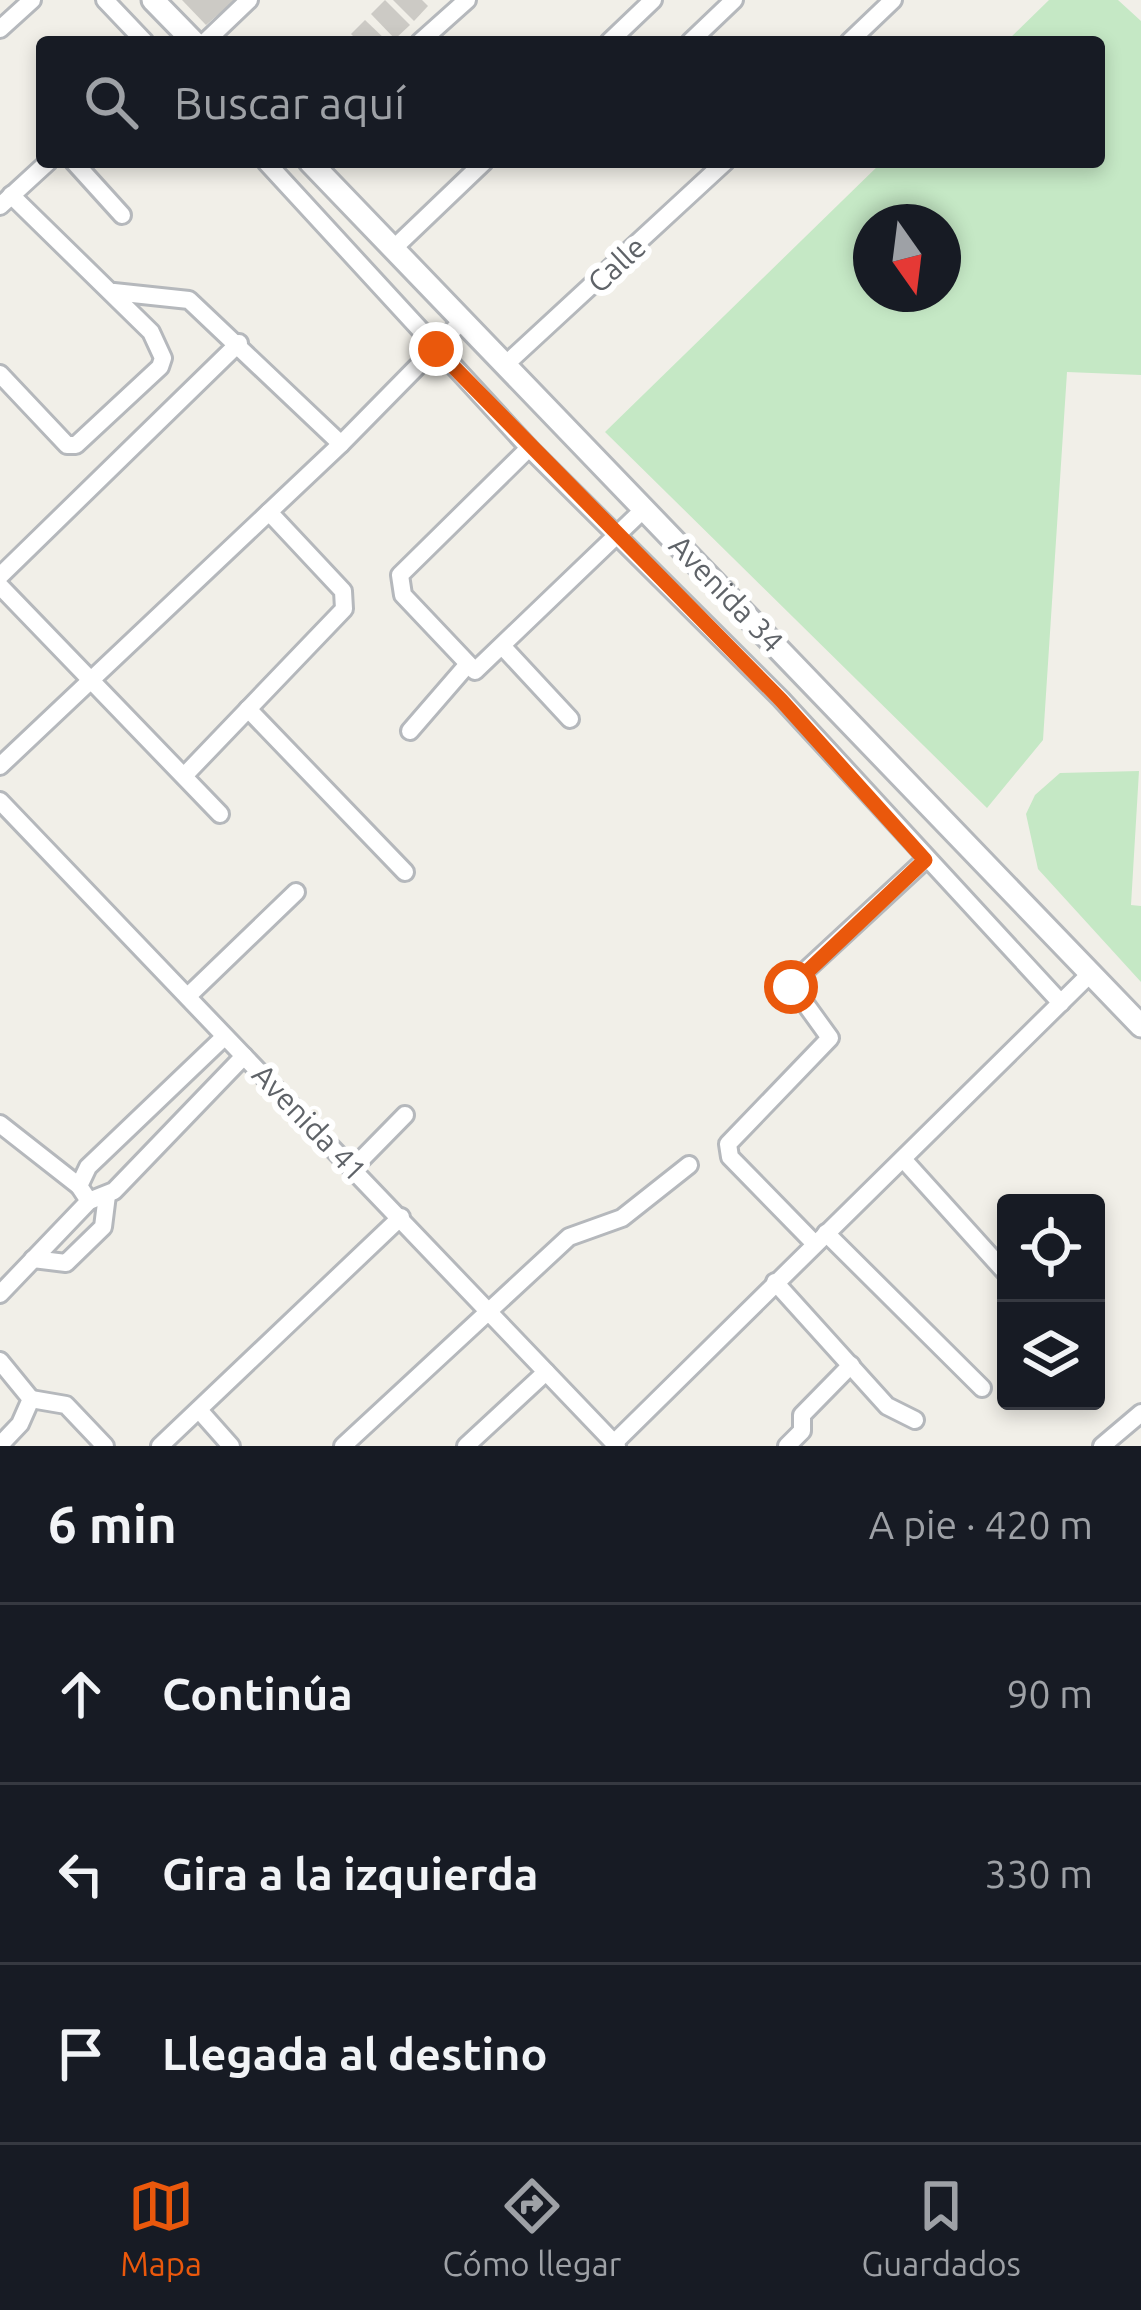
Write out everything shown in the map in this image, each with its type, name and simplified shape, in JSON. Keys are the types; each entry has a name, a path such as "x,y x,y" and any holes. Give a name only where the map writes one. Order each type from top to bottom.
{"street":[{"path":"0,29 32,0"},
{"path":"105,0 139,36"},
{"path":"153,0 182,36"},
{"path":"211,36 249,0"},
{"path":"427,36 467,0"},
{"path":"616,36 653,0"},
{"path":"696,36 734,0"},
{"path":"855,36 893,0"},
{"path":"0,374 67,445 85,440 160,368 163,358 151,332 114,292 6,201 42,168"},
{"path":"79,168 122,215"},
{"path":"271,168 529,448 781,700 1061,1003"},
{"name":"Avenida 34","path":"316,168 1141,1026"},
{"path":"393,249 478,168"},
{"name":"Calle","path":"506,364 712,168"},
{"path":"114,292 189,300 341,445"},
{"path":"0,766 341,445 462,321"},
{"path":"0,576 238,344"},
{"path":"529,448 400,575 403,595 480,672 644,509"},
{"path":"184,776 336,619 346,600 269,512"},
{"path":"0,586 220,814"},
{"path":"505,648 570,719"},
{"path":"410,731 468,664"},
{"path":"248,709 405,872"},
{"name":"Avenida 41","path":"0,801 188,996 222,1039 401,1217 608,1442"},
{"path":"925,860 791,984 830,1038 728,1144 730,1157 982,1388"},
{"path":"188,996 296,892"},
{"path":"608,1442 1090,974"},
{"path":"0,1294 84,1194 88,1167 222,1039"},
{"path":"33,1259 66,1263 103,1226 107,1195 244,1056"},
{"path":"353,1168 405,1115"},
{"path":"0,1124 84,1194 107,1195"},
{"path":"904,1159 997,1263"},
{"path":"343,1446 569,1238 622,1218 689,1165"},
{"path":"160,1446 401,1217"},
{"path":"776,1282 887,1406 915,1420"},
{"path":"0,1361 32,1399 66,1405 105,1446"},
{"path":"787,1446 802,1431 802,1415 850,1365"},
{"path":"466,1446 546,1372"},
{"path":"0,1445 20,1424 32,1399"},
{"path":"199,1410 231,1446"},
{"path":"1102,1446 1141,1414"}],"green space":[{"path":"1049,0 1118,0 1141,21 1141,375 1067,372 1043,740 987,808 605,432 876,168 1105,168 1105,36 1012,36"},
{"path":"1139,771 1131,905 1141,906 1141,982 1038,869 1026,814 1035,795 1060,773"}],"building":[{"path":"182,0 235,0 206,25"},
{"path":"385,0 410,25 392,36 371,14"},
{"path":"393,0 422,0 428,6 414,21"},
{"path":"365,20 382,36 353,36"}],"route":[{"path":"436,349 781,700 925,860 791,987"}]}
